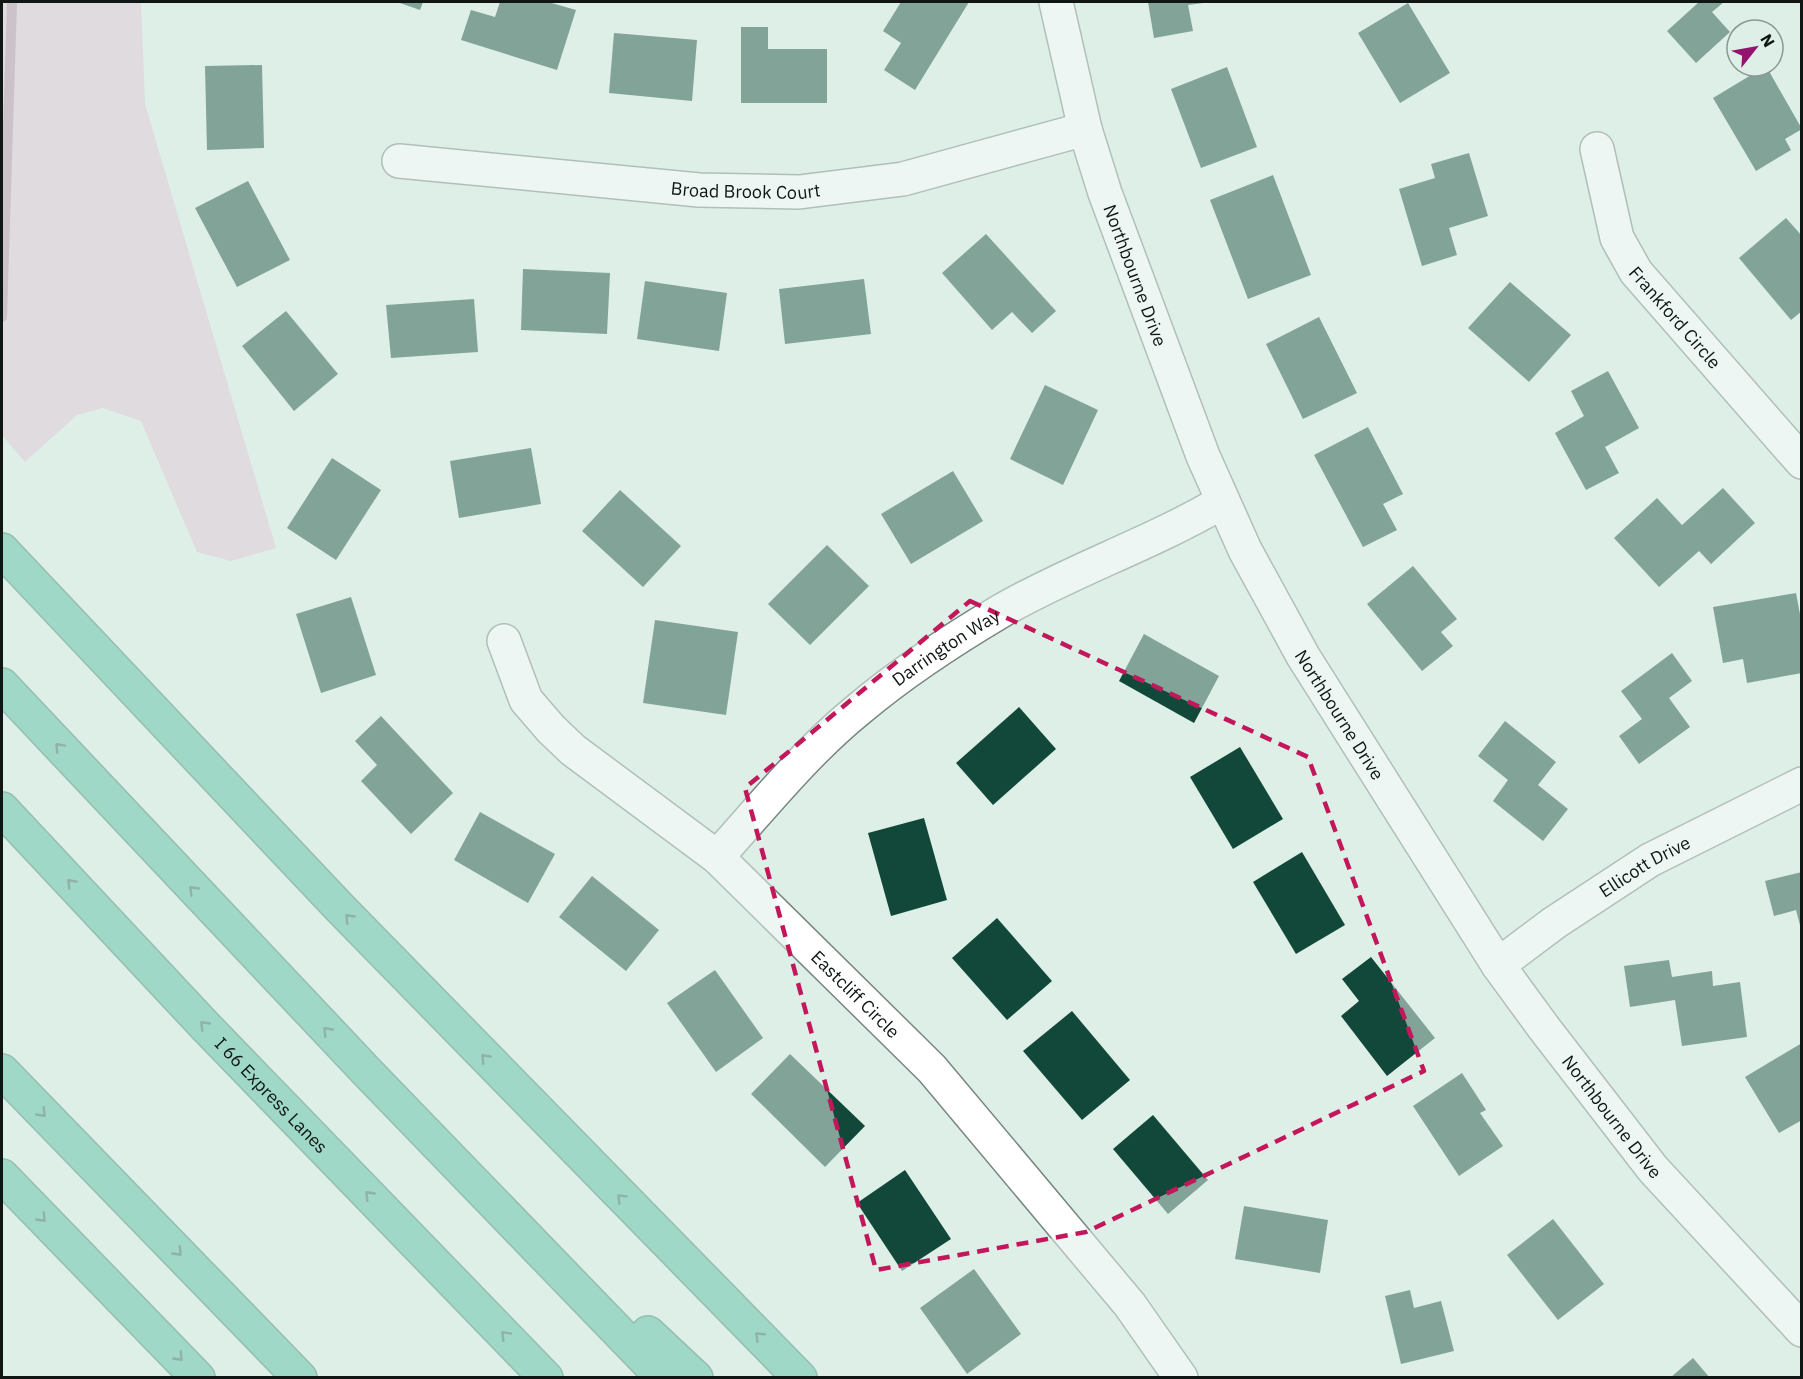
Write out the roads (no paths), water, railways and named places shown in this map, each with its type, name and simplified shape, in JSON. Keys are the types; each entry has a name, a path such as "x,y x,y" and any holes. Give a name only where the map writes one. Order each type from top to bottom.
{"highway":[{"path":"2,550 356,925 800,1377"},
{"path":"2,686 368,1073 663,1377"},
{"name":"I 66 Express Lanes","path":"2,809 206,1027 546,1377"},
{"path":"2,1071 300,1377"},
{"path":"368,1073 696,1377"},
{"path":"2,1176 198,1377"}],"street":[{"name":"Northbourne Drive","path":"1056,2 1085,129 1105,193 1222,502 1303,657 1498,965 1653,1169 1802,1330"},
{"name":"Broad Brook Court","path":"399,161 699,190 799,192 903,179 1085,129"},
{"name":"Frankford Circle","path":"1597,149 1617,238 1636,272 1802,462"},
{"name":"Darrington Way","path":"717,857 806,758 858,710 913,667 1003,610 1191,521 1222,502"},
{"name":"Eastcliff Circle","path":"504,641 526,700 551,729 573,750 717,857 932,1069 1130,1305 1182,1377"},
{"name":"Ellicott Drive","path":"1498,965 1554,923 1650,860 1802,784"}],"waterway":[{"path":"2,317 12,2"}]}
